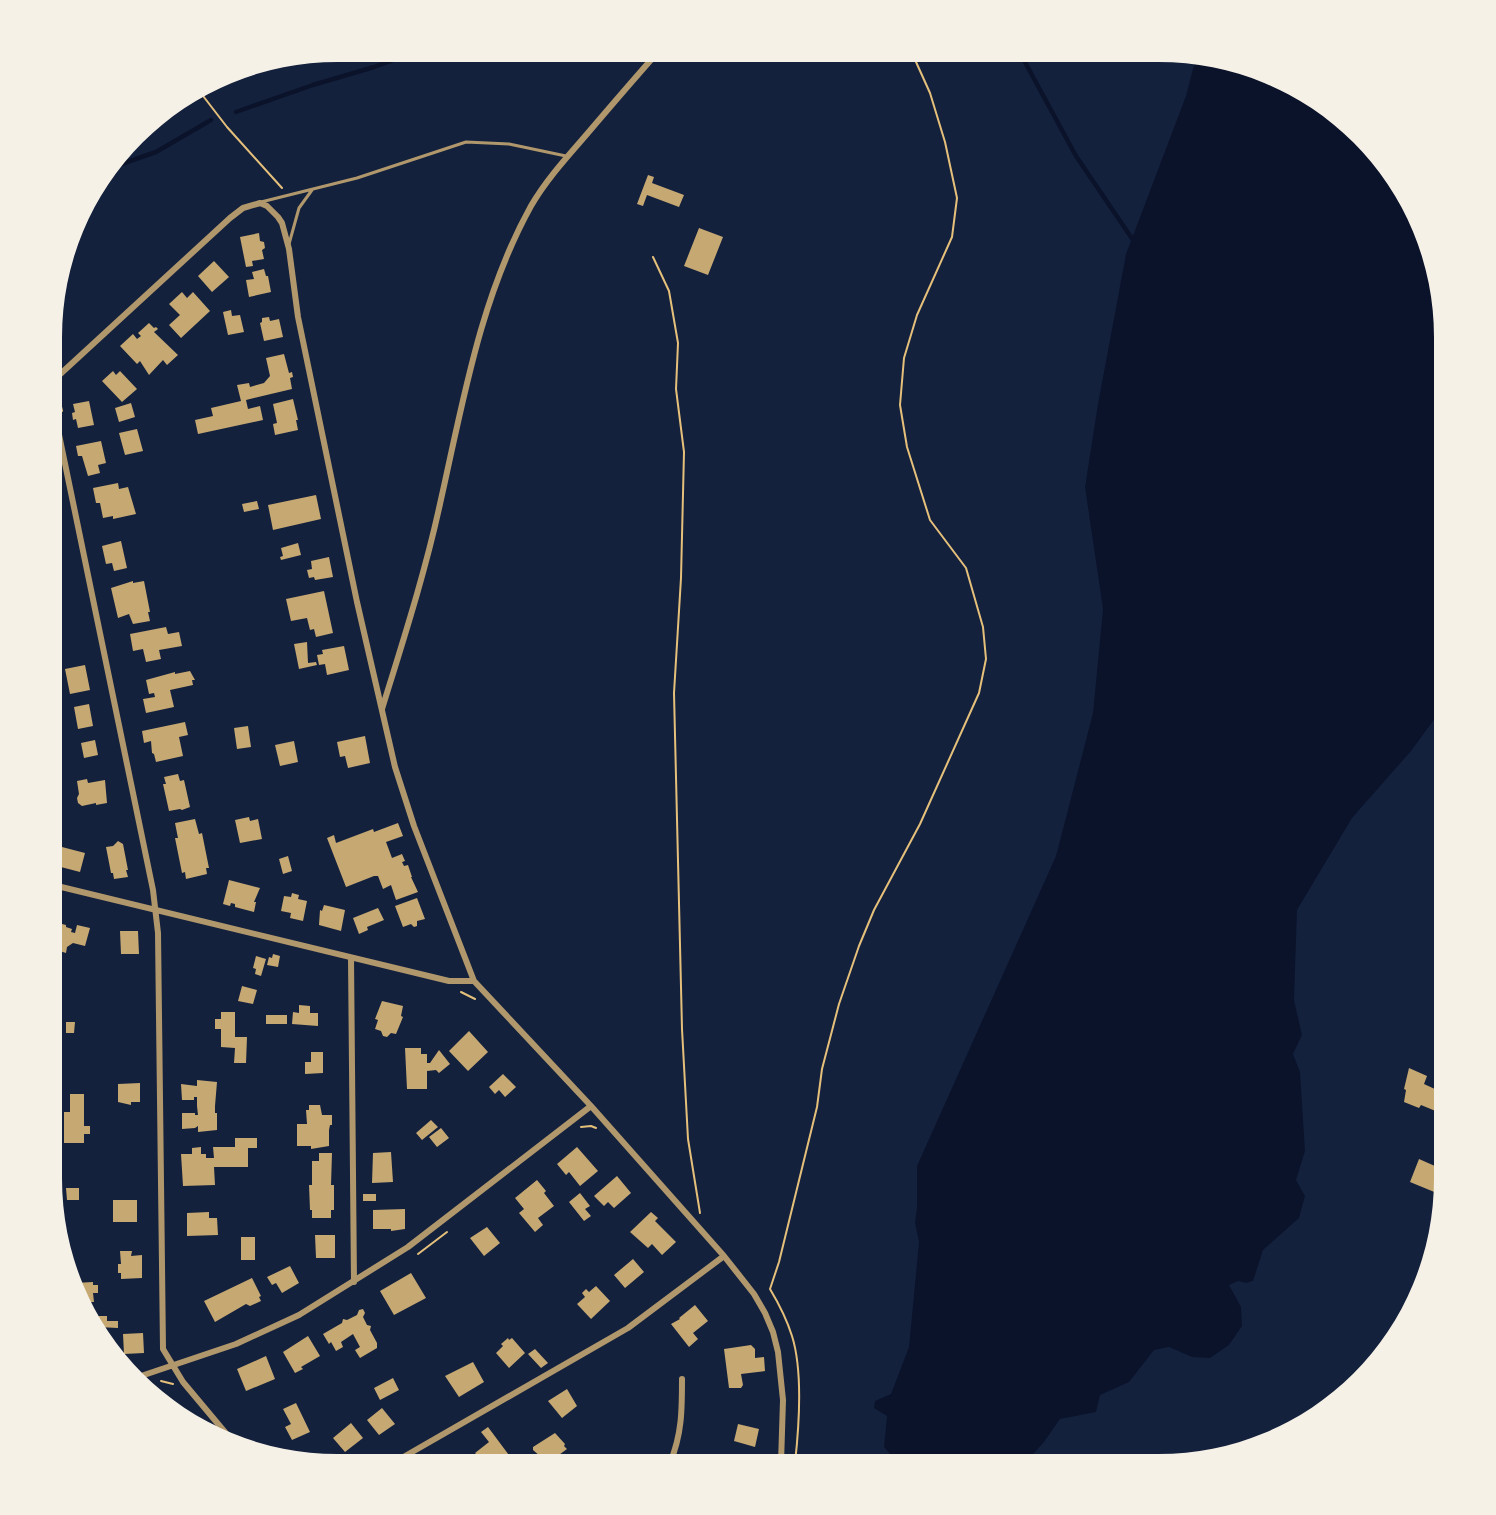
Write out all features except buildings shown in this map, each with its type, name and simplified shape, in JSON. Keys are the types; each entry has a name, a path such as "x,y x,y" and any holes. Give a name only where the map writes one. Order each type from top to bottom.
{"street":[{"path":"382,709 437,516 461,404 483,322 506,258 531,206 567,156 649,62"},
{"path":"62,372 243,208 260,203 267,206 278,217 282,223 289,249 298,317 357,602 395,767 414,826 474,981 591,1106 724,1256 754,1294 773,1332 781,1371 783,1400 781,1454"},
{"path":"62,449 153,890 158,933 163,1349 183,1382 222,1428"},
{"path":"62,887 351,958 454,981 474,981"},
{"path":"351,958 354,1282"},
{"path":"144,1375 267,1331 299,1316 408,1248 591,1106"},
{"path":"409,1454 628,1328 724,1256"},
{"path":"674,1454 678,1443 681,1422 682,1379"}],"lane":[{"path":"260,203 357,178 466,142 510,144 567,156"},
{"path":"289,249 299,208 313,189"}],"path":[{"path":"796,1454 799,1419 794,1347 788,1323 770,1289 779,1263 817,1107 822,1069 839,1004 874,910 921,824 979,693 986,659 983,627 966,568 930,520 908,447 900,405 904,358 917,315 952,237 957,198 945,142 930,93 917,62"},
{"path":"203,96 289,195"},
{"path":"654,257 669,291 678,343 676,389 684,452 681,578 674,693 682,1029 688,1139 700,1215 696,1224"},
{"path":"62,413 63,418"},
{"path":"454,981 458,991 477,1000"},
{"path":"582,1113 596,1128"}],"water":[{"path":"1194,64 1248,76 1297,98 1327,118 1366,155 1398,199 1414,231 1425,265 1434,318 1434,720 1411,751 1352,818 1297,910 1294,1000 1302,1035 1293,1054 1300,1072 1305,1151 1296,1180 1305,1196 1299,1218 1263,1250 1253,1281 1246,1283 1238,1281 1229,1285 1241,1307 1242,1326 1229,1345 1210,1358 1192,1357 1169,1347 1154,1350 1129,1382 1100,1395 1096,1412 1060,1419 1033,1454 890,1454 884,1447 887,1416 874,1408 875,1401 891,1394 909,1347 919,1242 915,1223 917,1166 1056,856 1093,713 1103,609 1085,487 1126,254 1186,96"}],"waterway":[{"path":"236,112 388,62"},
{"path":"1025,62 1076,156 1135,243"},
{"path":"123,164 156,152 211,120"}]}
